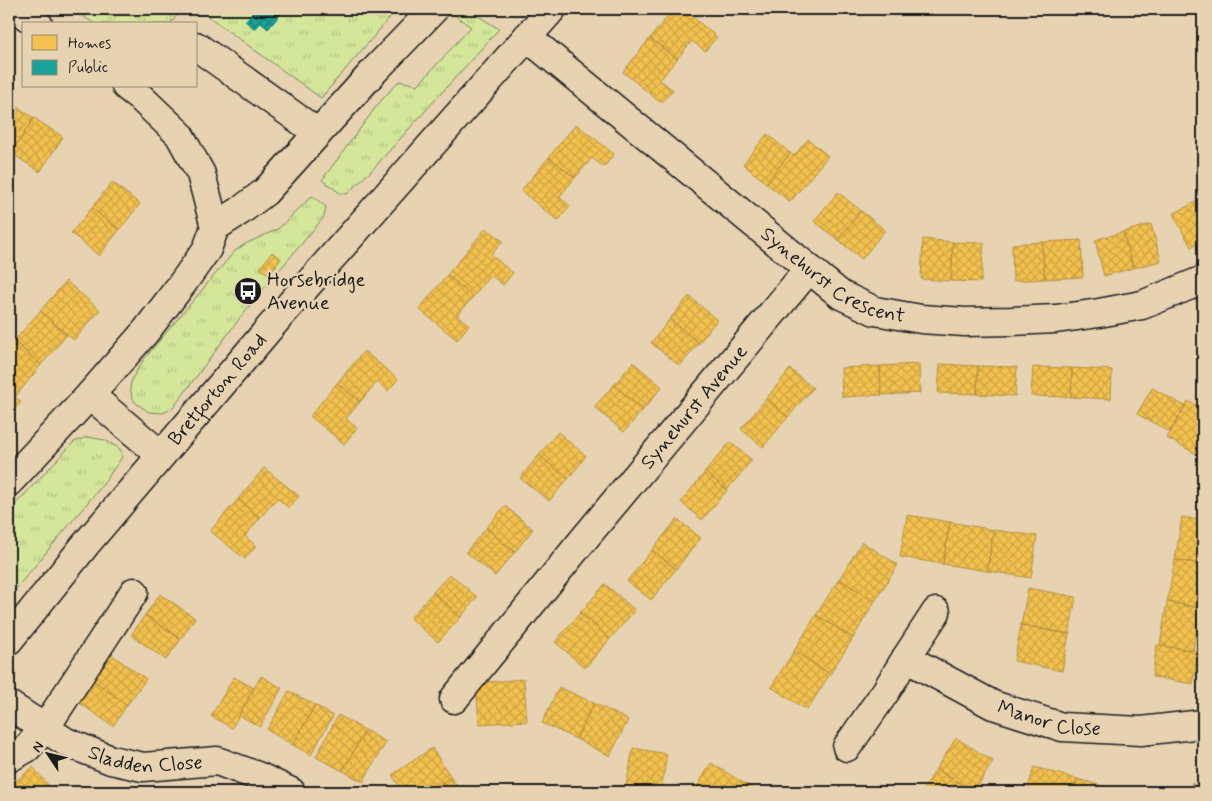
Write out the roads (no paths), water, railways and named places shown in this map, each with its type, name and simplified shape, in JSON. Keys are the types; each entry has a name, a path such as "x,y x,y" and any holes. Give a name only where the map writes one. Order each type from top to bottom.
{"street":[{"path":"16,9 35,22"},
{"path":"215,227 265,192 318,132 434,9"},
{"name":"Bretforton Road","path":"9,640 86,544 279,317 552,9"},
{"name":"Synehurst Crescent","path":"527,37 744,214 808,269 841,294 875,311 921,319 965,322 1056,319 1099,314 1142,305 1203,280"},
{"path":"198,47 318,132"},
{"path":"9,482 90,395 146,330 207,249 215,227 201,174 179,134 138,90"},
{"name":"Synehurst Avenue","path":"454,699 808,269"},
{"path":"90,395 161,456"},
{"path":"9,758 27,748 45,728 134,592"},
{"path":"847,747 886,691 936,612"},
{"name":"Manor Close","path":"906,658 993,705 1062,727 1140,731 1203,724"},
{"name":"Sladden Close","path":"9,705 66,742 110,760 143,767 217,761 260,776 291,792"}],"place":[{"name":"Horsebridge Avenue","path":"248,291"}]}
